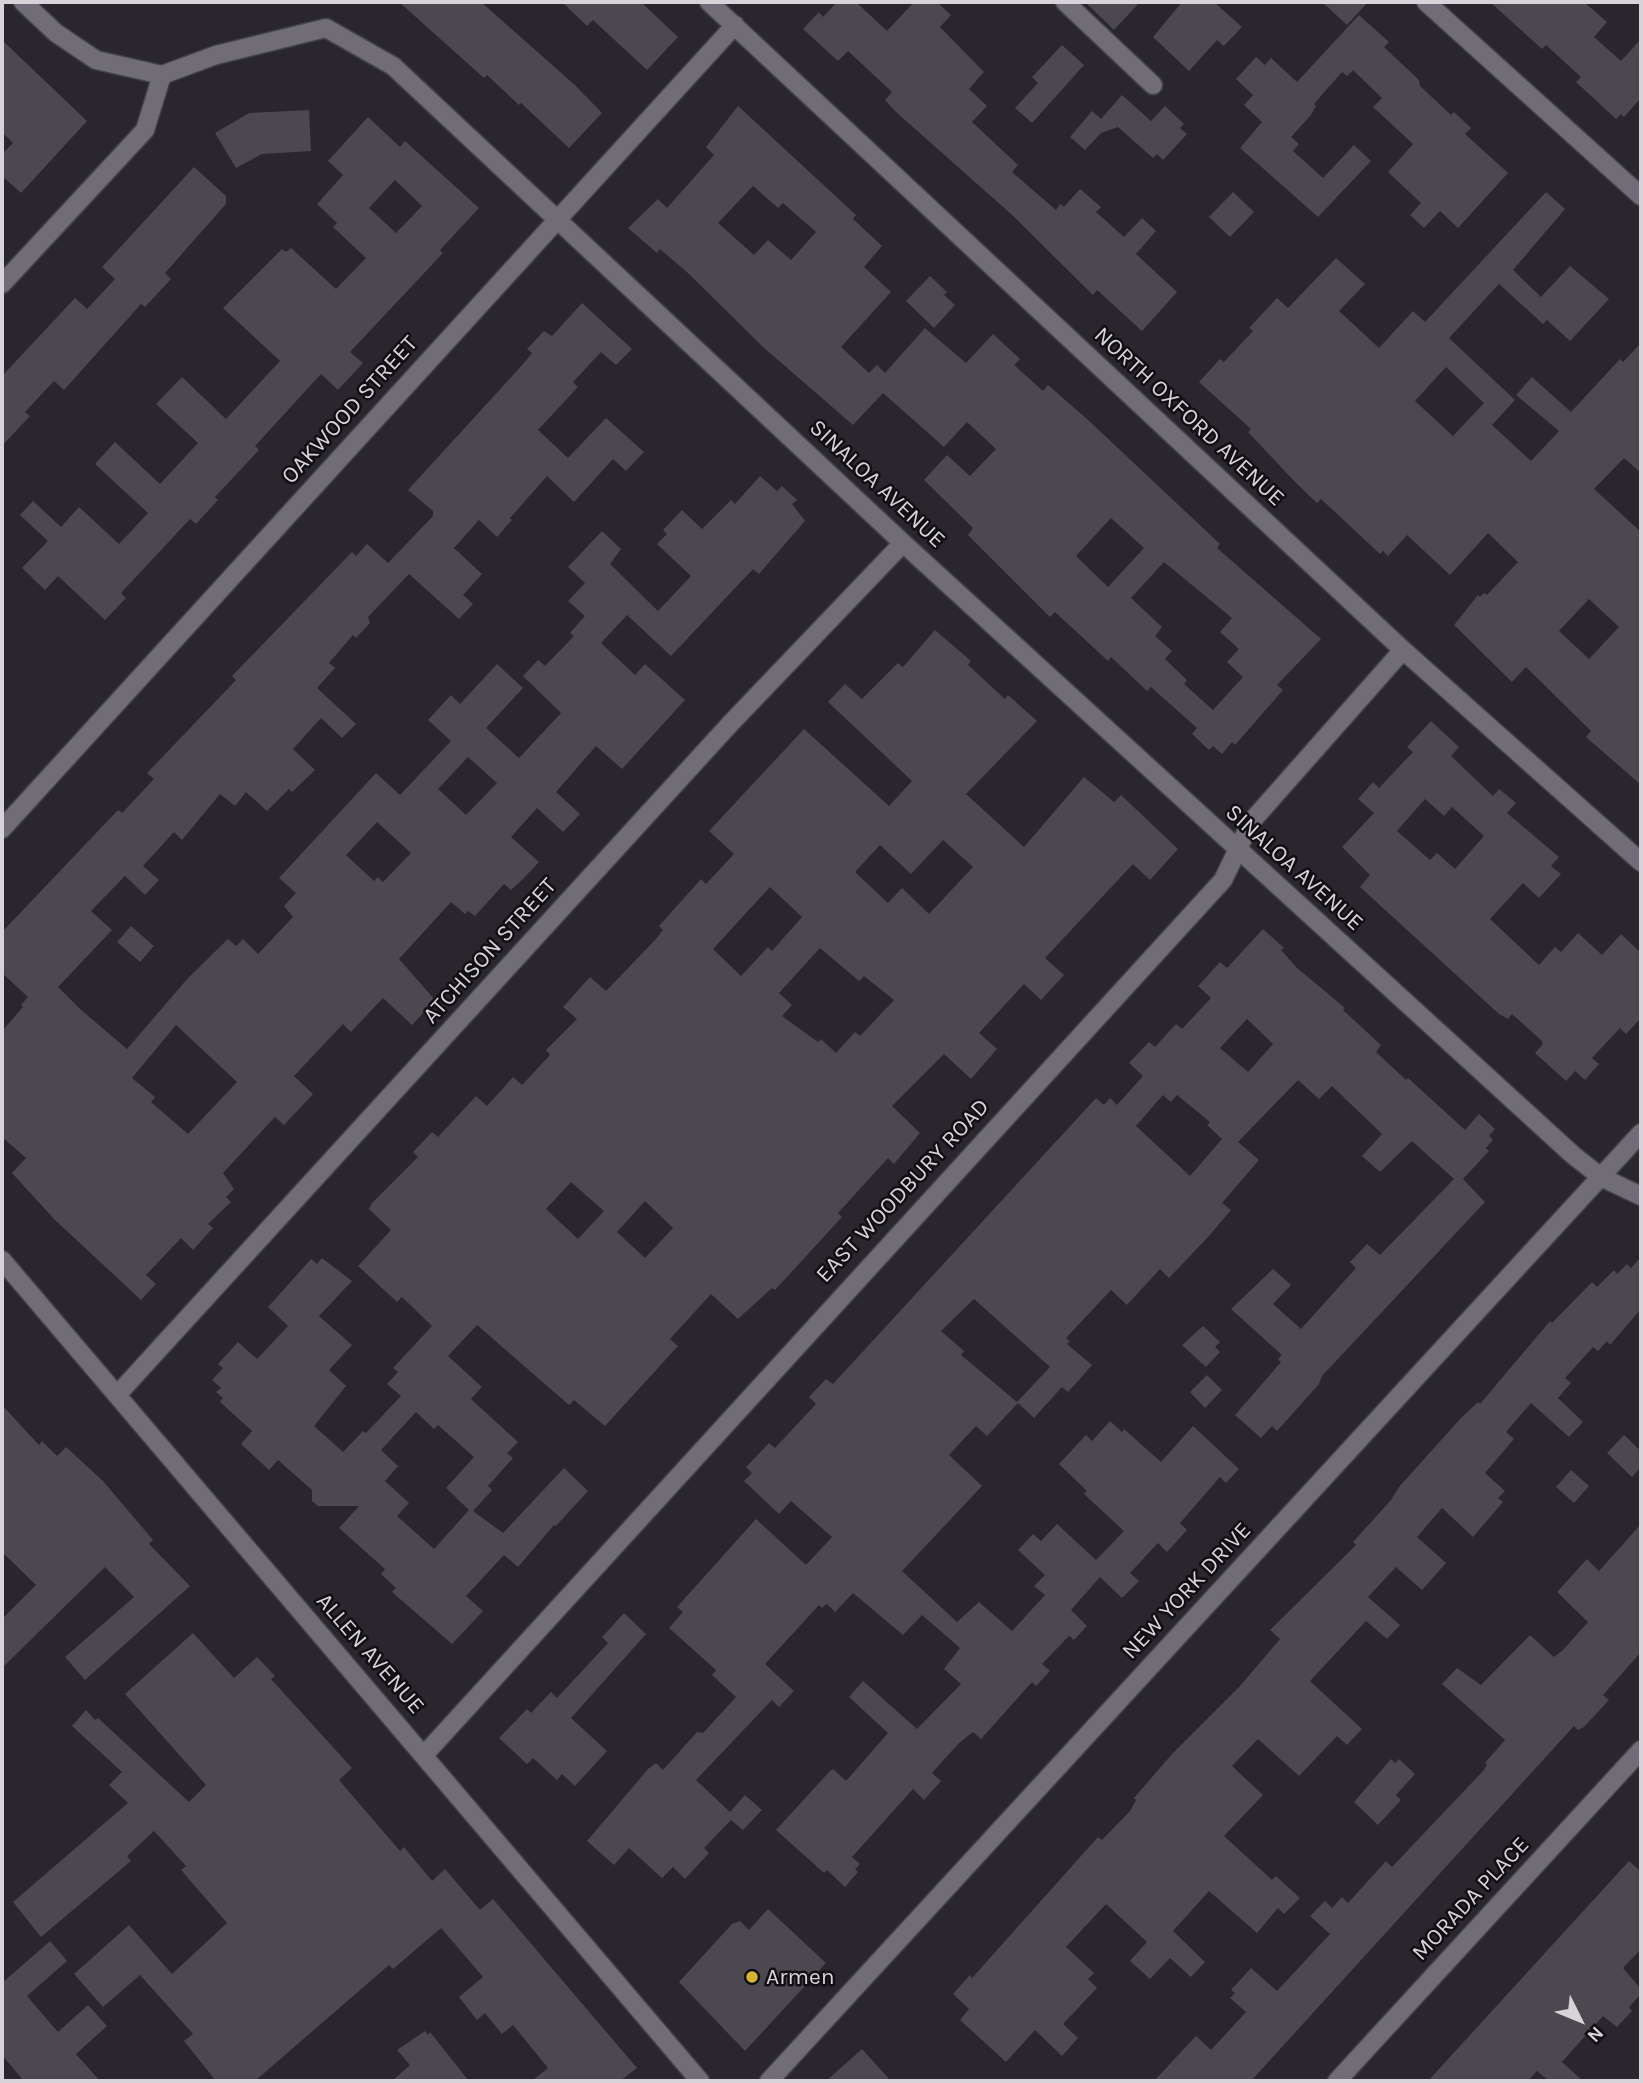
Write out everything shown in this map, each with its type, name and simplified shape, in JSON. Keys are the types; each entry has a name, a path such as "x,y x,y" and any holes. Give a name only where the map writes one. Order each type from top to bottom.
{"street":[{"path":"2,284 145,130 162,75 96,60 56,33 23,2"},
{"name":"NORTH OXFORD AVENUE","path":"709,2 1403,650 1641,862"},
{"path":"1065,2 1153,85"},
{"path":"1426,2 1641,197"},
{"name":"OAKWOOD STREET","path":"2,829 735,26"},
{"name":"SINALOA AVENUE","path":"162,75 215,55 326,28 393,66 903,543 1573,1155 1601,1177 1641,1196"},
{"name":"ATCHISON STREET","path":"117,1395 730,724 903,543"},
{"name":"EAST WOODBURY ROAD","path":"424,1755 1223,880 1251,822 1403,650"},
{"name":"NEW YORK DRIVE","path":"769,2081 1641,1133"},
{"name":"ALLEN AVENUE","path":"2,1260 700,2081"},
{"name":"MORADA PLACE","path":"1337,2081 1641,1750"}],"building":[{"path":"399,2 481,2 576,86 602,113 569,148 521,103 519,105 487,75 484,78"},
{"path":"562,2 641,2 678,37 647,70 593,20 587,26"},
{"path":"837,2 856,2 887,31 914,2 937,2 951,15 940,27 984,72 969,89 987,106 972,122 1018,165 1012,172 1056,210 1060,204 1064,207 1080,189 1101,207 1096,212 1124,237 1142,218 1156,231 1136,254 1177,292 1142,331 1097,290 1093,295 1011,214 896,112 885,100 892,92 848,51 838,61 803,29 819,12 823,17"},
{"path":"1085,2 1140,2 1114,30"},
{"path":"1182,2 1214,2 1242,27 1224,46 1217,40 1189,71 1153,37"},
{"path":"1322,2 1368,2 1347,25"},
{"path":"1490,2 1584,2 1607,22 1594,37 1621,61 1641,39 1641,98 1624,117 1621,114 1616,119 1576,82 1581,77 1546,45 1542,49"},
{"path":"1359,15 1389,42 1384,47 1419,80 1420,86 1451,115 1454,112 1471,128 1465,134 1508,173 1458,228 1440,211 1424,228 1410,215 1421,203 1388,172 1413,144 1373,107 1382,98 1353,70 1347,76 1342,72 1314,104 1316,106 1311,115 1291,137 1299,144 1293,151 1323,178 1354,145 1371,161 1318,217 1240,148 1262,122 1244,105 1253,95 1236,79 1256,57 1265,65 1271,58 1297,82"},
{"path":"2,40 87,121 21,193 2,176 2,154 13,143 2,132"},
{"path":"1062,45 1084,65 1032,123 1015,108 1038,83 1032,77"},
{"path":"1122,95 1151,121 1165,106 1184,124 1180,128 1187,134 1163,160 1157,154 1153,158 1118,127 1101,133 1085,150 1070,137 1092,111 1101,119"},
{"path":"738,106 856,215 853,219 882,246 864,267 891,292 841,347 869,373 877,365 885,373 925,328 966,363 993,334 1020,359 1014,365 1043,391 1048,385 1087,419 1220,544 1217,548 1321,639 1277,685 1283,690 1235,745 1232,742 1222,754 1213,746 1209,750 1192,734 1197,728 1151,687 1147,691 1111,657 1108,661 1055,612 1050,617 968,535 973,528 924,480 947,455 970,476 996,449 967,422 944,447 883,393 853,425 763,347 689,274 660,249 657,253 628,228 658,199 667,208 714,155 706,147","holes":["753,186 778,208 783,203 816,232 791,260 768,240 754,255 718,223","1111,518 1144,548 1108,587 1076,556","1164,562 1232,618 1220,632 1239,649 1227,662 1243,677 1213,710 1184,684 1187,680 1165,659 1172,651 1155,636 1162,627 1131,598"]},
{"path":"309,110 311,151 262,154 236,168 215,133 249,113"},
{"path":"368,117 400,147 405,141 479,208 440,250 443,253 350,352 363,363 338,390 321,374 255,446 259,450 215,497 218,500 196,524 190,519 121,593 126,598 105,620 58,576 45,590 22,568 48,541 20,515 33,501 61,527 79,507 119,544 148,513 95,464 115,442 160,484 198,443 156,404 182,377 226,419 280,361 223,308 282,249 286,252 291,248 336,289 366,258 333,227 337,223 317,204 343,175 328,161","holes":["395,180 422,206 396,233 369,208"]},
{"path":"194,167 226,196 226,204 165,273 171,279 145,307 141,304 64,390 54,381 25,412 30,416 2,446 2,376 75,298 87,309 115,279 102,267"},
{"path":"1233,192 1254,212 1230,237 1209,217"},
{"path":"1546,192 1565,209 1513,270 1541,297 1570,266 1609,299 1570,341 1547,320 1543,324 1499,284 1449,338 1515,400 1492,425 1531,461 1559,431 1516,395 1532,377 1571,412 1620,359 1623,362 1641,343 1641,473 1624,458 1594,489 1641,532 1641,785 1586,737 1591,731 1526,667 1512,682 1454,625 1478,595 1487,595 1518,562 1488,533 1450,575 1407,535 1388,556 1383,551 1380,554 1321,499 1317,503 1248,432 1251,429 1199,382 1220,359 1224,362 1253,331 1249,328 1277,298 1288,308 1336,258 1365,284 1339,311 1379,348 1413,311 1425,322","holes":["1446,367 1484,403 1453,436 1415,401","1589,599 1619,627 1589,659 1559,631"]},
{"path":"930,276 947,292 944,295 955,305 934,328 906,301"},
{"path":"582,303 632,349 616,365 601,352 573,382 578,387 538,430 568,458 606,418 644,452 626,471 613,459 574,502 547,476 497,537 479,520 454,548 482,574 463,595 473,604 459,619 409,574 368,617 370,623 356,638 353,635 329,663 335,668 317,688 356,724 342,738 321,718 293,749 315,770 292,792 289,789 267,811 246,792 235,806 220,794 182,840 174,832 143,866 159,880 145,895 125,876 91,911 112,930 58,987 127,1049 188,978 228,939 236,946 243,939 258,954 293,917 284,906 296,893 279,878 376,773 400,795 451,741 428,720 451,695 460,704 497,664 523,688 486,728 519,758 561,713 523,676 538,660 545,666 574,636 570,633 585,616 568,601 585,583 568,567 602,531 621,549 610,564 658,611 691,576 657,544 667,534 663,530 682,510 702,529 731,500 735,504 760,476 777,491 782,486 797,500 792,504 805,521 759,574 753,569 671,656 627,615 601,643 635,675 645,664 685,700 622,769 596,746 556,792 580,814 563,832 537,808 511,837 539,862 511,890 504,884 475,916 468,911 465,914 451,902 399,959 435,1000 412,1025 383,998 351,1032 343,1024 294,1076 313,1094 284,1125 275,1117 223,1173 234,1189 226,1197 231,1202 208,1224 213,1228 193,1250 181,1238 146,1275 156,1284 141,1300 55,1220 12,1173 26,1158 2,1137 2,1031 23,1007 21,1005 28,997 2,973 2,932 118,810 122,813 154,779 147,773 236,680 232,676 352,552 356,556 367,544 388,563 433,516 433,511 408,490 524,363 532,353 527,349 544,331 552,336","holes":["468,757 497,783 466,815 438,789","377,822 411,853 383,882 378,877 374,881 346,855","176,1025 237,1082 188,1134 151,1102 155,1097 132,1078"]},
{"path":"935,630 971,661 968,665 1005,699 1008,695 1037,721 966,794 1024,847 1084,777 1114,802 1121,795 1178,849 1150,880 1133,864 1045,958 1064,975 1041,1000 1024,984 979,1033 997,1049 971,1079 944,1054 892,1106 920,1133 894,1164 888,1158 838,1213 842,1217 775,1290 772,1288 738,1319 711,1294 670,1339 678,1346 605,1426 574,1400 569,1405 477,1325 448,1356 482,1387 471,1399 518,1442 507,1453 513,1458 488,1486 492,1490 473,1511 503,1533 564,1468 588,1491 518,1567 504,1555 466,1596 483,1611 452,1644 392,1592 396,1588 381,1574 385,1569 339,1528 359,1506 318,1506 312,1501 312,1490 278,1460 269,1470 241,1444 252,1431 220,1402 223,1398 216,1392 221,1388 212,1380 223,1368 218,1364 238,1342 257,1359 288,1326 268,1307 311,1259 317,1264 322,1258 352,1281 319,1316 352,1345 329,1370 346,1386 314,1426 343,1452 363,1431 366,1433 401,1396 387,1384 398,1372 393,1368 432,1326 402,1297 397,1302 358,1266 391,1230 369,1209 372,1203 418,1157 413,1152 432,1132 438,1137 476,1096 487,1106 513,1077 522,1085 550,1055 546,1050 577,1019 563,1007 590,977 606,991 655,940 663,930 659,926 701,879 706,884 734,854 709,831 804,729 889,806 912,781 828,702 845,684 862,699 898,663 903,667","holes":["943,840 973,867 929,914 902,888 888,903 855,872 880,845 911,874","770,887 802,917 772,951 768,947 741,976 713,949","820,948 859,981 864,976 894,1000 860,1036 855,1032 836,1053 821,1039 818,1042 782,1016 792,1005 779,993","571,1182 604,1211 578,1239 546,1209","645,1201 673,1228 645,1258 617,1232","416,1412 434,1429 438,1425 474,1457 446,1488 469,1510 434,1549 397,1516 409,1503 385,1481 398,1466 381,1450"]},
{"path":"1431,721 1459,747 1451,756 1493,796 1499,789 1516,803 1507,813 1559,857 1551,866 1561,874 1539,898 1523,883 1490,919 1539,965 1555,947 1561,952 1578,933 1602,955 1621,934 1641,953 1641,1018 1626,1034 1620,1028 1592,1058 1599,1064 1585,1080 1575,1071 1566,1081 1535,1053 1543,1044 1542,1041 1512,1014 1508,1019 1499,1014 1360,887 1370,875 1342,847 1374,813 1358,799 1373,782 1379,788 1413,752 1407,747","holes":["1425,799 1444,816 1452,807 1484,836 1455,869 1437,853 1430,860 1397,831"]},
{"path":"131,926 154,946 140,962 117,942"},
{"path":"1263,929 1284,948 1281,950 1296,967 1345,1008 1343,1010 1381,1045 1376,1052 1406,1080 1408,1078 1465,1130 1479,1114 1495,1129 1489,1136 1493,1140 1486,1148 1489,1151 1463,1179 1485,1202 1322,1376 1319,1384 1277,1431 1272,1426 1261,1438 1235,1415 1281,1362 1278,1359 1282,1355 1231,1309 1273,1269 1291,1285 1273,1304 1301,1329 1356,1268 1350,1262 1367,1244 1380,1255 1454,1179 1412,1141 1380,1172 1362,1156 1382,1134 1332,1086 1319,1099 1298,1080 1238,1142 1259,1160 1222,1203 1231,1210 1209,1236 1169,1278 1160,1269 1127,1305 1111,1290 1066,1338 1070,1341 1067,1344 1092,1365 1068,1392 1062,1387 1034,1418 1018,1403 987,1436 976,1426 949,1455 982,1486 902,1571 957,1622 979,1602 1012,1631 1045,1595 1034,1586 1045,1575 1018,1550 1033,1534 1041,1541 1057,1524 1096,1560 1124,1531 1084,1494 1087,1491 1059,1464 1086,1435 1092,1441 1110,1421 1122,1432 1124,1429 1161,1462 1193,1426 1239,1469 1226,1483 1220,1477 1180,1523 1187,1530 1167,1552 1158,1543 1130,1573 1139,1581 1122,1598 1100,1577 1071,1610 1087,1626 1074,1640 1069,1636 1042,1664 1050,1671 1036,1686 1032,1682 981,1739 973,1732 959,1743 932,1773 941,1781 924,1800 913,1789 852,1857 860,1864 855,1869 858,1872 845,1887 827,1870 824,1873 776,1830 830,1771 833,1769 846,1781 888,1733 849,1697 863,1681 917,1729 961,1684 944,1669 960,1648 922,1615 903,1635 853,1593 835,1612 827,1604 822,1608 819,1605 765,1664 794,1691 779,1707 772,1700 696,1780 730,1812 745,1795 762,1810 743,1830 731,1820 704,1848 709,1853 685,1879 673,1867 662,1878 629,1848 614,1865 587,1841 648,1769 656,1763 663,1770 697,1732 703,1733 736,1697 712,1675 716,1670 669,1628 683,1612 677,1607 756,1519 806,1565 832,1537 791,1501 779,1514 744,1481 752,1473 746,1467 769,1443 775,1448 816,1404 809,1397 826,1379 833,1384 1096,1098 1104,1105 1110,1098 1117,1105 1143,1076 1129,1063 1149,1042 1155,1047 1176,1024 1182,1029 1211,998 1198,986 1220,962 1227,968","holes":["1247,1019 1273,1044 1248,1072 1220,1048","1163,1095 1171,1102 1177,1095 1210,1122 1207,1125 1222,1139 1190,1176 1136,1126","974,1299 1050,1367 1017,1402 961,1355 964,1351 941,1331"]},
{"path":"1641,1257 1641,1309 1610,1345 1607,1341 1598,1351 1593,1347 1565,1378 1571,1383 1558,1398 1583,1422 1569,1437 1531,1403 1506,1432 1514,1439 1485,1473 1505,1491 1498,1498 1503,1502 1473,1537 1442,1508 1417,1537 1446,1563 1422,1590 1396,1567 1368,1597 1400,1625 1387,1639 1366,1621 1310,1681 1362,1729 1347,1745 1337,1736 1299,1776 1258,1739 1232,1766 1263,1795 1224,1836 1272,1880 1276,1876 1300,1898 1284,1914 1278,1908 1257,1933 1209,1891 1173,1931 1205,1962 1191,1977 1170,1958 1150,1979 1130,1961 1147,1942 1106,1904 1066,1947 1094,1973 1088,1979 1097,1988 1063,2024 1078,2038 1062,2056 1035,2030 1006,2062 960,2020 969,2009 953,1994 970,1975 972,1978 1098,1837 1102,1840 1130,1811 1136,1800 1134,1798 1172,1754 1240,1686 1280,1639 1270,1630 1356,1545 1353,1542 1391,1500 1399,1487 1461,1418 1478,1402 1480,1404 1550,1321 1552,1323 1592,1282 1597,1287 1614,1270 1617,1274 1627,1264 1631,1268"},
{"path":"1203,1326 1220,1342 1215,1347 1220,1352 1206,1367 1182,1345"},
{"path":"1207,1375 1222,1390 1205,1408 1190,1392"},
{"path":"2,1405 39,1445 42,1441 57,1456 66,1447 103,1481 153,1540 149,1544 190,1586 85,1680 65,1657 134,1597 105,1567 2,1668 2,1619 36,1585 2,1552"},
{"path":"1624,1435 1641,1451 1641,1467 1632,1477 1607,1453"},
{"path":"1571,1470 1589,1486 1574,1503 1556,1487"},
{"path":"1641,1524 1641,1652 1603,1695 1609,1700 1584,1727 1578,1730 1574,1726 1251,2081 1154,2081 1196,2036 1211,2050 1246,2012 1230,1998 1235,1993 1231,1990 1251,1968 1277,1991 1330,1934 1310,1916 1325,1901 1332,1908 1342,1897 1348,1903 1386,1861 1392,1867 1483,1771 1487,1765 1485,1763 1505,1740 1442,1684 1457,1668 1481,1685 1530,1635 1554,1657 1563,1650 1588,1622 1557,1592 1587,1559 1599,1571"},
{"path":"624,1613 646,1634 571,1718 607,1751 575,1786 562,1774 557,1780 533,1758 527,1764 499,1738 527,1709 531,1713 551,1692 557,1698 608,1643 602,1637"},
{"path":"193,1633 234,1678 257,1657 275,1676 271,1679 352,1768 339,1780 400,1851 404,1847 432,1881 445,1869 480,1910 493,1899 637,2068 620,2081 532,2081 548,2068 513,2025 502,2034 485,2013 477,2020 459,1997 483,1977 441,1928 393,1969 389,1965 255,2081 216,2081 184,2041 193,2034 140,1975 103,2007 74,1974 129,1925 172,1974 227,1923 181,1870 186,1866 154,1831 127,1856 131,1861 41,1937 13,1902 128,1803 109,1785 122,1772 72,1726 86,1710 189,1802 206,1785 125,1694"},
{"path":"1391,1759 1395,1763 1399,1759 1415,1774 1396,1795 1401,1800 1378,1825 1354,1802"},
{"path":"1629,1861 1641,1872 1641,1949 1623,1968 1641,1989 1641,1994 1629,2007 1632,2011 1617,2027 1603,2016 1562,2062 1583,2081 1549,2081 1537,2071 1528,2081 1428,2081"},
{"path":"768,1909 826,1963 745,2051 679,1982 732,1924 740,1921 749,1930"},
{"path":"50,1941 67,1961 27,1996 58,2032 88,2005 107,2026 76,2054 100,2081 24,2081 2,2055 2,1983"},
{"path":"425,2031 428,2035 430,2032 469,2081 392,2081 410,2065 397,2050"},
{"path":"862,2049 891,2081 826,2081"}],"place":[{"name":"Armen","path":"752,1977"}]}
